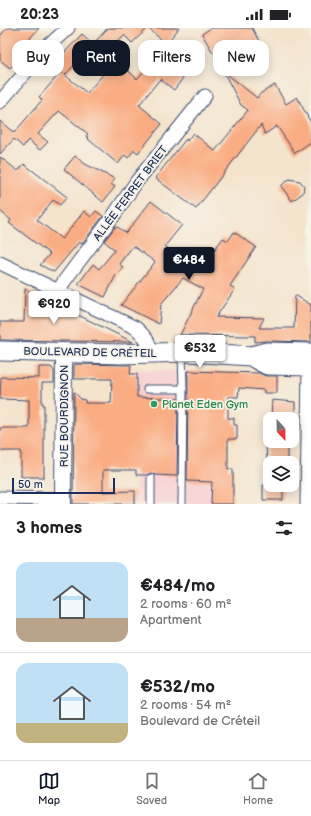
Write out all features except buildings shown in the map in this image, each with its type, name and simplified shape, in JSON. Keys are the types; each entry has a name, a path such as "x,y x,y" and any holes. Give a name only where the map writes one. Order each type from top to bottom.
{"main road":[{"name":"BOULEVARD DE CRÉTEIL","path":"0,351 64,353 182,352 251,356 267,352 311,362"}],"street":[{"path":"0,102 47,46 68,28"},
{"name":"ALLÉE FERRET BRIET","path":"58,291 137,181 205,96"},
{"path":"0,263 136,328 146,337 151,353"},
{"name":"RUE BOURDIGNON","path":"63,501 64,353"},
{"path":"307,504 311,362"},
{"path":"0,498 63,501"}],"lane":[{"path":"182,352 182,504"},
{"path":"147,389 183,389"},
{"path":"151,478 151,504"}],"shaded area":[{"path":"137,370 228,372 228,504 135,504"}],"place":[{"name":"Planet Eden Gym","path":"154,404"}]}
